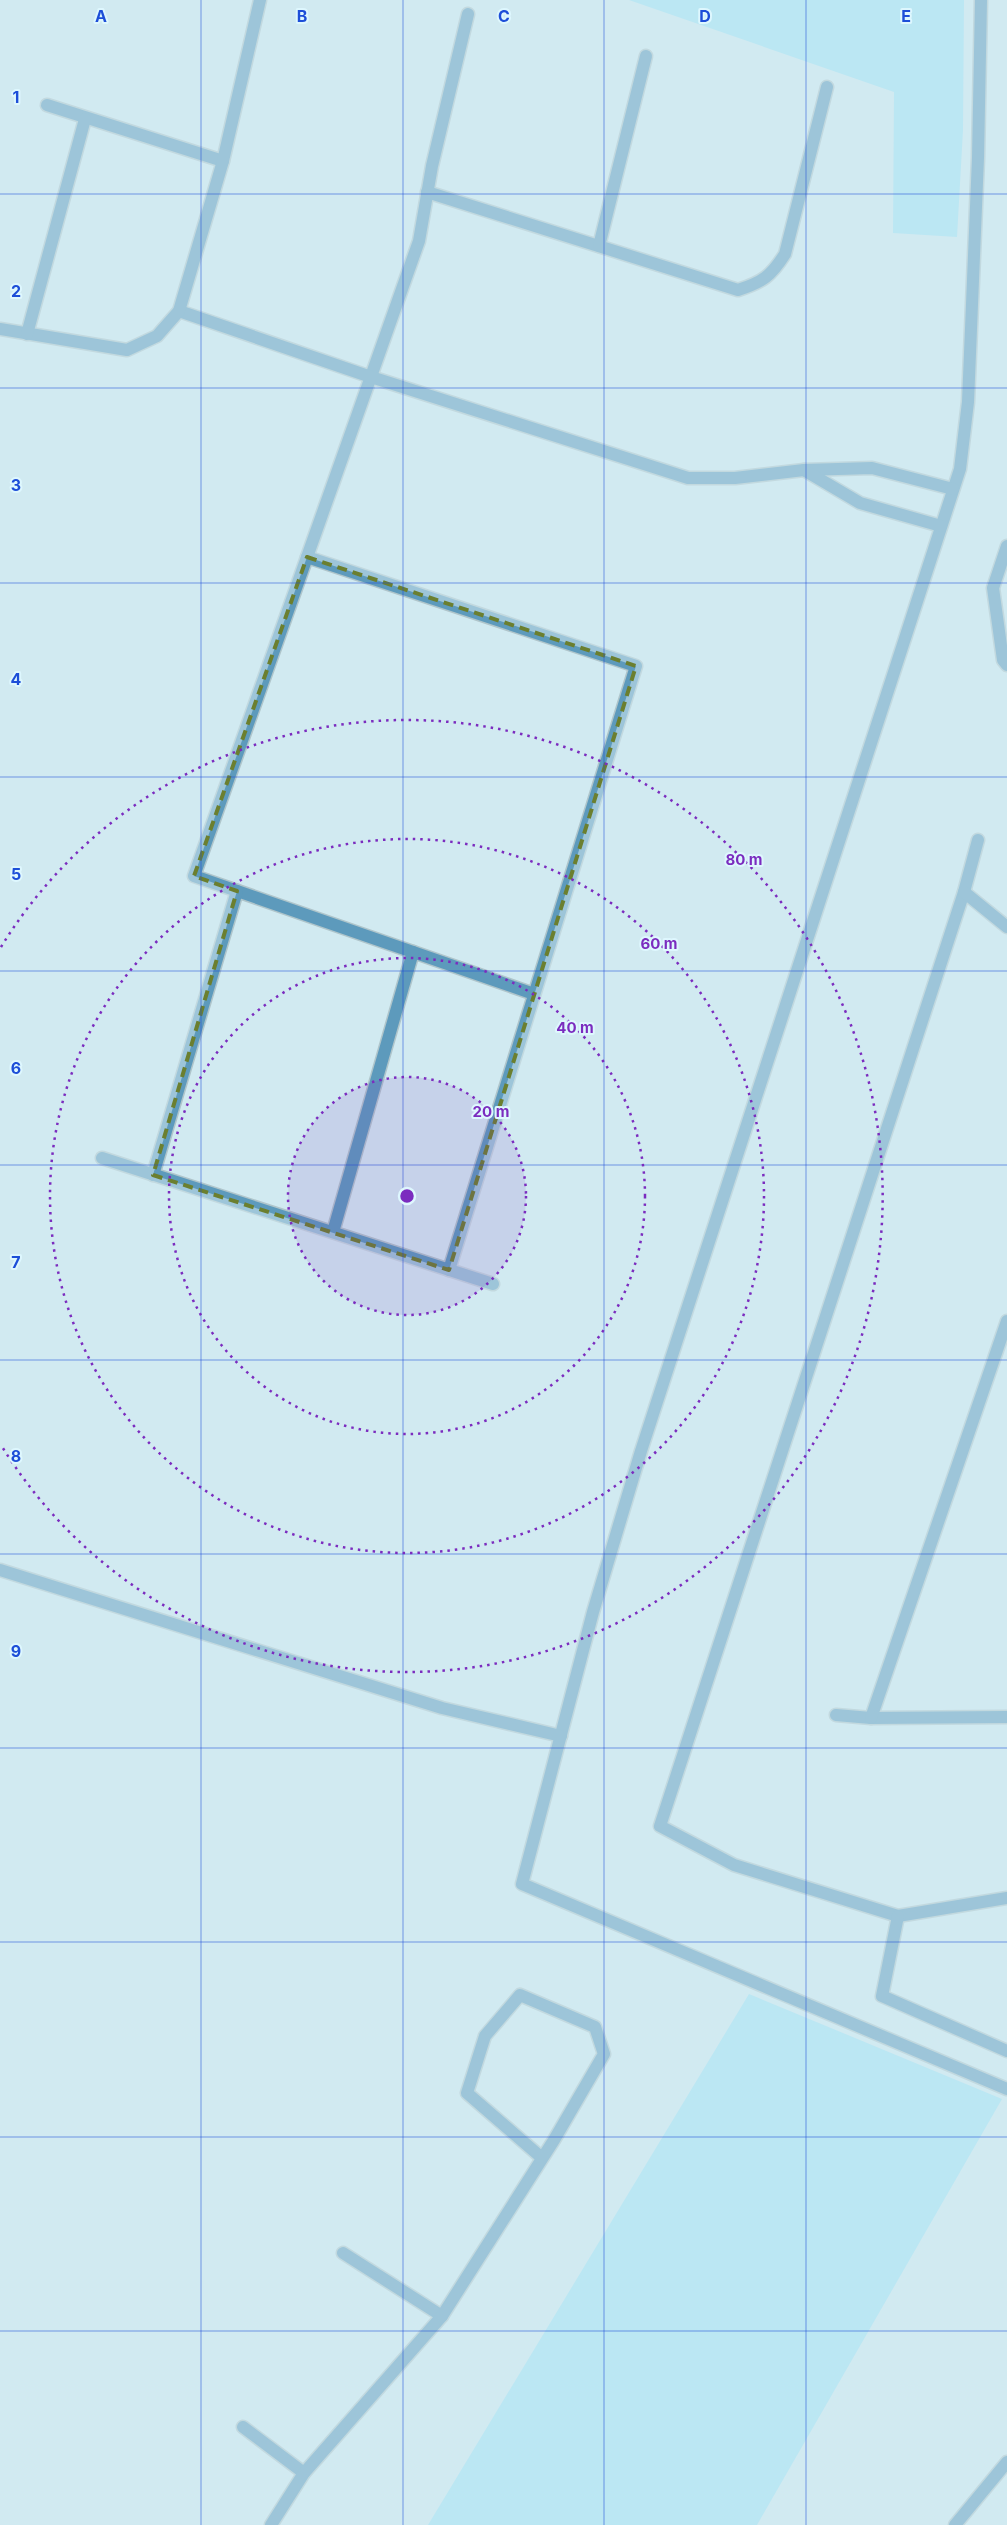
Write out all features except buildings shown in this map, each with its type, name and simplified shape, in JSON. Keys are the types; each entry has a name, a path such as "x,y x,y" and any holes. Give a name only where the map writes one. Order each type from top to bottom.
{"street":[{"path":"0,329 127,350 157,336 179,311 223,161 260,0"},
{"path":"981,0 978,158 968,402 960,469 641,1451 593,1612 522,1884 1007,2089"},
{"path":"468,14 428,192 420,241 194,876 534,994"},
{"path":"599,246 646,56"},
{"path":"428,192 738,290 759,284 774,272 785,254 827,87"},
{"path":"47,105 85,119 223,161"},
{"path":"27,334 85,119"},
{"path":"179,311 371,377 688,478 735,478 804,470 872,468 953,489"},
{"path":"804,470 860,503 942,526"},
{"path":"1007,546 993,588 1004,660 1007,665"},
{"path":"307,557 636,666 449,1270"},
{"path":"978,840 964,892 660,1826 734,1865 898,1916 1007,1898"},
{"path":"153,1174 237,891"},
{"path":"964,892 1007,927"},
{"path":"332,1232 414,952"},
{"path":"102,1158 493,1284"},
{"path":"871,1718 1007,1321"},
{"path":"0,1570 442,1708 561,1736"},
{"path":"836,1714 871,1718 1007,1717"},
{"path":"898,1916 882,1996 1007,2052"},
{"path":"271,2525 304,2473 442,2316 542,2158 604,2054 595,2027 520,1996 485,2036 467,2093 542,2158"},
{"path":"343,2253 442,2316"},
{"path":"243,2427 304,2473"},
{"path":"955,2525 1007,2462"}],"highlighted area":[{"path":"307,557 636,666 449,1270 153,1175 237,891 194,876"}],"shaded area":[{"path":"629,0 964,0 963,130 957,237 893,233 894,92"},
{"path":"749,1994 1002,2099 757,2525 428,2525"}]}
